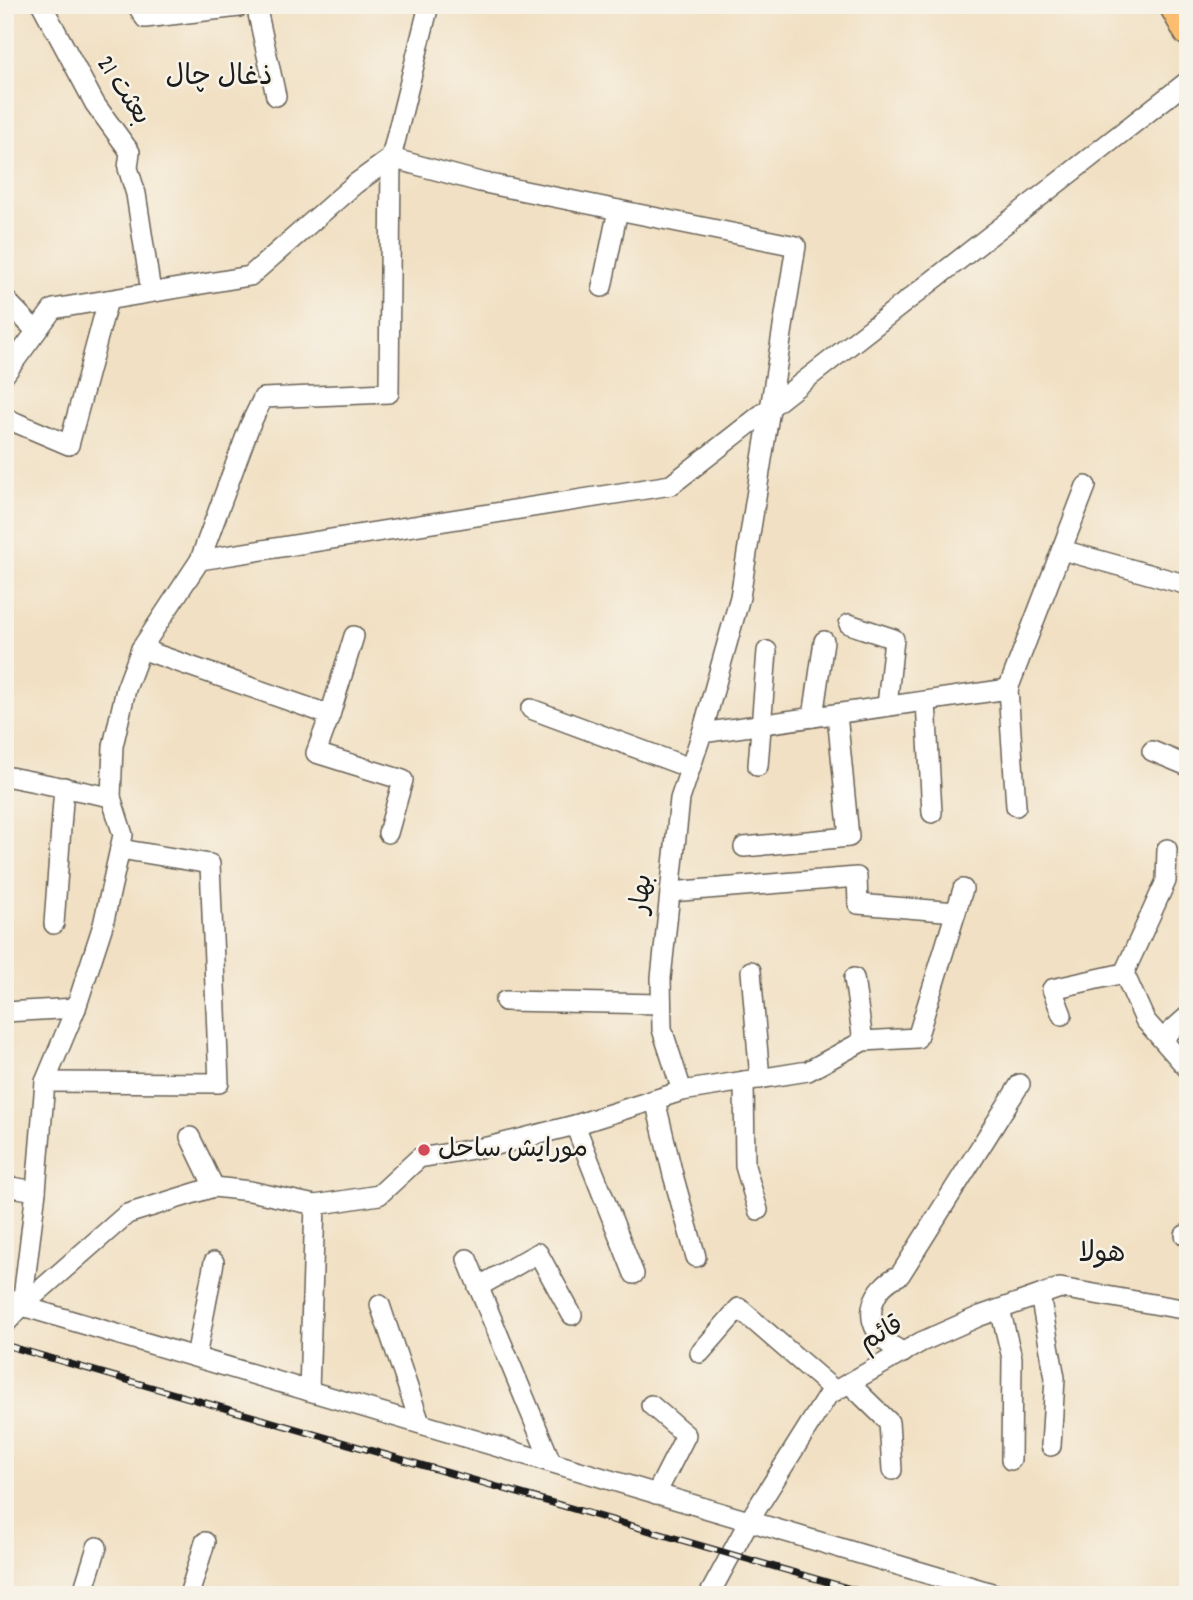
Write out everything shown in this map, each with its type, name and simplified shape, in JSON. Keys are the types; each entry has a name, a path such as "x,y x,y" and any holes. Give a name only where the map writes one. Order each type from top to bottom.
{"highway":[{"path":"1173,5 1188,32"}],"street":[{"name":"بعثت 21","path":"42,5 95,104 130,152 128,169 136,194 151,292"},
{"path":"137,5 145,18 248,6 276,96"},
{"path":"5,1324 14,1302 36,1191 45,1082 76,1008 103,925 120,849 122,835 111,797 113,746 126,690 141,649 200,560 250,425 263,398 389,393 391,158 429,5"},
{"path":"200,560 671,485 1188,81"},
{"path":"5,374 53,309 250,276 355,184 391,158"},
{"path":"391,158 480,183 618,210 603,287"},
{"name":"بهار","path":"618,210 796,246 740,597 702,733 680,799 661,978 661,1004 662,1030 682,1091"},
{"path":"5,299 36,331"},
{"path":"5,418 69,445 108,300"},
{"path":"1016,806 1008,689 1086,486"},
{"path":"1062,550 1188,585"},
{"path":"849,624 894,639 887,706"},
{"path":"354,636 316,753 403,780 388,833"},
{"path":"813,717 824,641"},
{"path":"141,649 330,715"},
{"path":"758,766 767,651"},
{"path":"702,733 1008,689"},
{"path":"926,701 932,813"},
{"path":"531,709 690,768"},
{"path":"744,847 849,837 837,714"},
{"path":"1152,751 1188,766"},
{"path":"5,776 111,797"},
{"path":"54,924 64,787"},
{"path":"45,1082 219,1083 210,864 120,849"},
{"path":"1167,849 1166,880 1124,973 1146,1020 1188,1069"},
{"path":"670,892 857,877 858,904 956,912"},
{"path":"14,1302 127,1214 214,1187 250,1191 315,1205 379,1195 419,1158 492,1146 575,1125 682,1091 808,1071 863,1041 917,1038 963,889"},
{"path":"751,971 752,1080 745,1166 758,1210"},
{"path":"1062,1015 1052,989 1124,973"},
{"path":"854,978 863,1041"},
{"path":"505,1001 661,1004"},
{"path":"5,1012 76,1008"},
{"path":"1162,1039 1188,1016"},
{"path":"903,1353 882,1339 874,1325 871,1310 878,1289 887,1280 900,1275 1020,1084"},
{"path":"655,1100 696,1257"},
{"path":"575,1125 634,1274"},
{"path":"190,1138 214,1187"},
{"path":"5,1186 36,1191"},
{"path":"309,1391 315,1205"},
{"path":"478,1287 538,1253 572,1315"},
{"path":"467,1259 551,1462"},
{"path":"195,1357 214,1262"},
{"name":"قائم","path":"709,1595 749,1521 828,1395 921,1342 1000,1309 1060,1288 1188,1310"},
{"path":"1040,1295 1055,1378 1051,1446"},
{"path":"14,1302 999,1595"},
{"path":"380,1305 420,1423"},
{"path":"700,1353 739,1308 889,1422 892,1470"},
{"path":"1000,1309 1012,1359 1011,1460"},
{"path":"651,1405 687,1434 656,1494"},
{"path":"189,1595 205,1542"},
{"path":"82,1595 97,1547"}],"railway":[{"path":"5,1345 872,1595"}],"place":[{"name":"مورایش ساحل","path":"424,1150"}],"district":[{"name":"ذغال چال","path":"219,79"},
{"name":"هولا","path":"1102,1256"}]}
